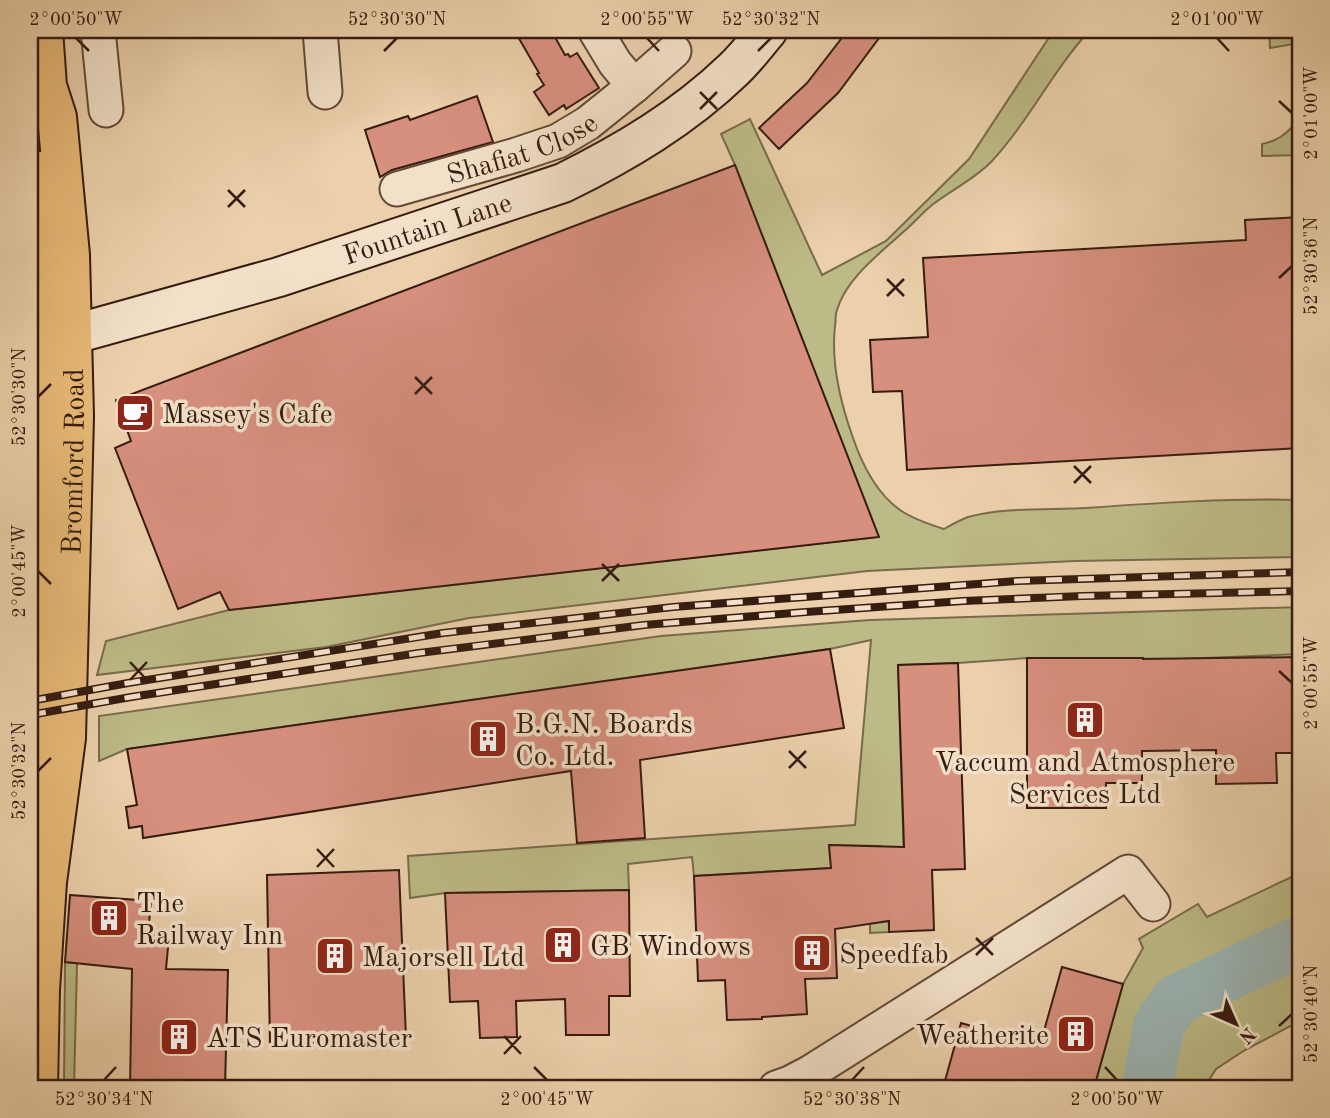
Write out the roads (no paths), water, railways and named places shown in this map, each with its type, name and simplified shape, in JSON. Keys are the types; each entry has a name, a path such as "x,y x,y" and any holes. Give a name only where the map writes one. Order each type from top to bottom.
{"main road":[{"name":"Fountain Lane","path":"57,339 279,278 563,183 606,162 663,127 733,70 768,30"},
{"name":"Bromford Road","path":"38,1088 34,1036 50,851 66,738 74,416 57,339 40,234 40,117 47,86 39,40"},
{"name":"Bromford Road","path":"30,825 39,732 36,625 57,339"},
{"path":"36,625 57,613 58,561 71,546"},
{"path":"30,944 33,904 47,889"}],"street":[{"path":"98,30 106,110"},
{"path":"320,30 325,92"},
{"path":"595,30 615,63 634,86"},
{"name":"Shafiat Close","path":"397,189 558,141 587,123 674,51"},
{"path":"776,1088 832,1059 1128,872 1153,904"}],"waterway":[{"path":"1147,1088 1159,1024 1176,1000 1300,941"}],"railway":[{"path":"30,701 443,633 673,607 1017,581 1300,572"},
{"path":"30,715 419,653 644,625 963,601 1300,591"}],"place":[{"name":"Massey's Cafe","path":"135,413"},
{"name":"Vaccum and Atmosphere Services Ltd","path":"1085,720"},
{"name":"B.G.N. Boards Co. Ltd.","path":"488,739"},
{"name":"The Railway Inn","path":"109,918"},
{"name":"GB Windows","path":"563,945"},
{"name":"Speedfab","path":"812,953"},
{"name":"Majorsell Ltd","path":"335,956"},
{"name":"Weatherite","path":"1076,1034"},
{"name":"ATS Euromaster","path":"179,1037"}]}
